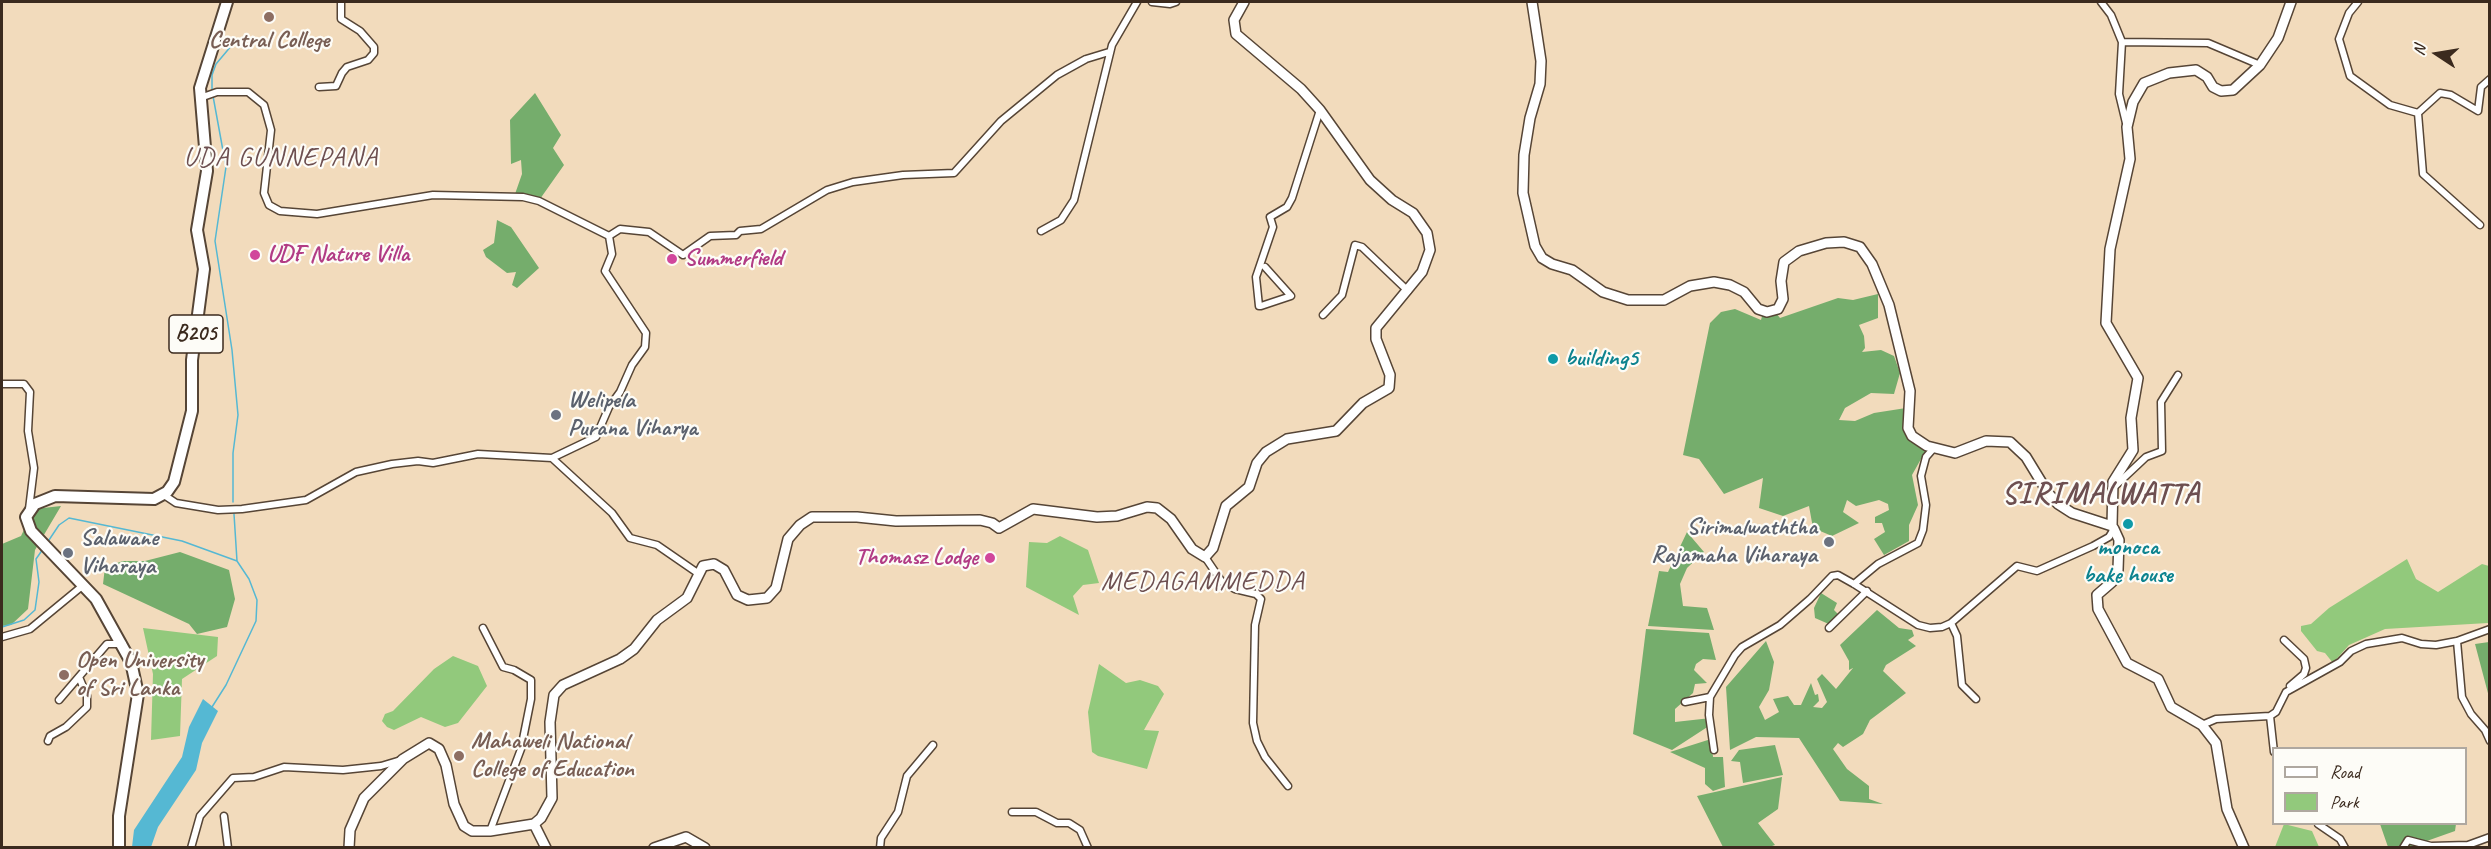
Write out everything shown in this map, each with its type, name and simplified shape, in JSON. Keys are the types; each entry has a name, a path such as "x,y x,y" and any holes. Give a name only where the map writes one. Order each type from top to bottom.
{"main road":[{"name":"B205","path":"164,495 170,490 177,473 192,411 192,360 204,269 197,230 207,171 205,66 227,2"},
{"path":"349,848 350,831 364,798 403,759 423,744 429,743 439,749 446,765 459,819 472,831 490,831 534,824 541,818 552,798 551,705 560,687 620,659 634,649 657,620 687,598 703,566 714,564 724,570 737,595 748,600 766,598 776,588 788,539 800,525 812,517 896,521 980,520 992,523 999,528 1033,509 1097,517 1117,516 1147,507 1157,508 1171,519 1192,549 1205,557 1213,548 1226,506 1249,487 1257,463 1266,452 1287,439 1336,430 1363,403 1389,388 1390,375 1375,333 1379,323 1408,291 1428,258 1430,250 1427,233 1413,213 1392,200 1371,180 1320,111 1289,78 1236,34 1234,20 1244,2"},
{"path":"1532,2 1541,61 1540,84 1530,118 1524,155 1523,193 1535,246 1542,258 1552,264 1572,270 1603,292 1628,300 1664,300 1690,286 1714,282 1730,285 1744,292 1758,309 1767,312 1779,309 1783,299 1781,281 1784,262 1798,251 1844,242 1860,247 1872,264 1889,305 1910,391 1908,428 1912,436 1934,449 1955,453 1986,441 2010,442 2026,457 2048,493 2058,504 2072,513 2113,527"},
{"path":"2244,848 2227,809 2216,743 2202,725 2171,707 2158,679 2127,663 2098,609 2097,596 2112,582 2118,570 2119,540 2113,527 2112,490 2117,473 2129,460 2133,450 2131,418 2138,378 2106,323 2110,249 2130,159 2127,128 2138,91 2153,78 2196,70 2207,77 2213,87 2229,91 2260,65 2278,38 2291,2"},
{"path":"119,848 119,816 138,694 131,662 96,599 81,587 26,523 29,510 42,500 55,496 143,500 164,495"},
{"path":"534,824 546,848"},
{"path":"654,848 686,837 705,848"}],"street":[{"path":"319,87 336,86 347,67 368,60 374,52 374,47 360,31 341,19 341,2"},
{"path":"1041,231 1061,220 1074,200 1109,52 1119,28 1137,2"},
{"path":"1152,2 1176,2"},
{"path":"2101,2 2111,15 2122,42 2119,94 2127,128"},
{"path":"2358,2 2349,13 2339,39 2350,76 2390,105 2418,113"},
{"path":"2122,42 2208,43 2260,65"},
{"path":"609,236 620,229 649,232 683,255 710,236 736,235 740,231 761,229 827,190 854,182 903,175 954,173 1000,121 1057,75 1086,59 1109,52"},
{"path":"2418,113 2440,93 2451,95 2478,111 2481,87 2490,79"},
{"path":"204,96 217,92 248,92 264,105 270,130 264,193 269,205 280,212 317,214 434,195 523,197 539,201 609,236"},
{"path":"1265,267 1292,296 1259,306 1256,277 1273,227 1270,217 1287,207 1292,198 1320,111"},
{"path":"2418,113 2423,174 2480,225"},
{"path":"164,495 176,503 208,509 242,509 306,500 356,472 392,464 418,461 433,463 478,454 552,458 596,437 609,407 620,392 632,365 645,347 646,333 605,271 612,254 609,236"},
{"path":"1323,315 1344,291 1355,245 1362,247 1408,291"},
{"path":"2112,490 2146,456 2162,451 2161,402 2178,375"},
{"path":"2,384 24,384 30,392 28,431 34,468 29,510"},
{"path":"1854,584 1878,564 1918,543 1923,530 1926,505 1921,476 1926,458 1934,449"},
{"path":"552,458 612,513 630,537 657,545 699,574"},
{"path":"1714,750 1708,715 1710,697 1742,647 1780,625 1832,576 1838,575 1867,591 1918,625 1930,628 1951,623 2017,566 2037,571 2109,537 2113,527"},
{"path":"1205,557 1222,582 1239,591 1256,594 1261,599 1255,626 1253,723 1257,741 1265,757 1288,786"},
{"path":"2,637 30,629 81,587"},
{"path":"1829,628 1867,591"},
{"path":"1951,623 1957,636 1962,685 1976,699"},
{"path":"483,628 503,668 514,670 531,680 531,699 521,749 490,831"},
{"path":"2273,714 2286,692 2340,663 2351,651 2366,644 2402,638 2421,644 2457,641 2490,629"},
{"path":"2274,747 2273,714 2281,694 2304,674 2306,668 2304,659 2284,640"},
{"path":"2457,641 2462,696 2471,714 2485,730 2490,741"},
{"path":"58,700 107,644 123,644"},
{"path":"48,741 50,736 66,727 87,707 87,696 79,677"},
{"path":"1685,702 1710,697"},
{"path":"2202,725 2216,719 2273,714"},
{"path":"880,848 881,838 898,812 907,776 933,745"},
{"path":"191,848 200,816 233,778 254,777 284,767 343,770 381,766 403,759"},
{"path":"1012,812 1036,812 1057,823 1069,823 1080,830 1088,848"},
{"path":"224,816 228,848"},
{"path":"2319,825 2340,839 2345,848"},
{"path":"2403,848 2408,840 2431,846 2468,845 2490,837"}],"green space":[{"path":"535,93 561,135 553,148 564,165 540,199 515,194 522,174 521,160 511,164 510,120"},
{"path":"497,220 511,227 539,268 517,288 512,285 516,272 507,273 486,257 483,250 494,243"},
{"path":"1878,294 1878,318 1859,325 1864,336 1865,348 1862,352 1881,350 1894,356 1900,373 1894,394 1871,393 1845,408 1839,420 1855,421 1874,413 1906,408 1904,431 1926,450 1912,475 1918,505 1909,525 1909,541 1884,555 1874,539 1885,532 1882,523 1875,523 1875,517 1889,510 1888,504 1879,500 1856,506 1847,500 1843,512 1859,523 1832,536 1813,528 1809,506 1783,516 1759,508 1763,478 1724,494 1699,459 1683,455 1710,323 1721,312 1735,309 1761,320 1764,309 1772,308 1780,318 1838,298 1853,300"},
{"path":"61,506 35,550 28,609 11,625 2,626 2,544 21,536 34,509"},
{"path":"1687,532 1704,552 1687,568 1680,584 1683,606 1707,608 1714,630 1648,626 1659,571 1668,572"},
{"path":"1060,536 1088,550 1099,583 1083,585 1073,596 1079,615 1026,587 1029,542 1047,543"},
{"path":"180,552 229,570 235,599 227,627 197,634 189,624 103,584 105,567 123,561 145,561"},
{"path":"2407,559 2416,579 2438,592 2482,564 2489,566 2488,623 2385,629 2349,645 2333,663 2325,653 2317,651 2301,631 2301,626 2311,624 2329,608"},
{"path":"1821,593 1837,603 1834,610 1839,615 1831,625 1815,618 1814,608"},
{"path":"1877,610 1899,628 1912,630 1914,636 1908,640 1916,646 1886,665 1883,671 1906,693 1870,720 1863,734 1843,747 1838,743 1833,749 1847,769 1869,786 1869,799 1883,804 1840,801 1799,738 1756,737 1730,750 1726,687 1766,641 1774,662 1769,690 1759,707 1765,720 1779,712 1773,699 1788,696 1794,705 1801,705 1811,683 1815,695 1818,694 1819,701 1813,707 1822,708 1827,702 1817,679 1822,674 1836,689 1853,668 1849,670 1849,661 1840,645"},
{"path":"143,628 218,637 217,656 182,679 180,736 151,740 153,674"},
{"path":"1646,629 1709,633 1716,660 1703,659 1696,664 1694,670 1707,683 1695,684 1693,693 1675,709 1675,722 1711,718 1712,724 1672,750 1633,734"},
{"path":"2490,642 2489,697 2475,644"},
{"path":"453,656 478,666 487,686 458,723 445,727 421,717 394,730 387,727 382,721 385,714 393,711 434,669"},
{"path":"1099,664 1126,683 1140,680 1158,686 1164,694 1144,730 1159,731 1147,769 1098,756 1092,752 1088,712"},
{"path":"1711,739 1713,757 1723,757 1725,787 1713,791 1705,784 1705,768 1670,752"},
{"path":"1775,745 1783,775 1743,783 1740,762 1731,761 1739,750"},
{"path":"1782,777 1778,809 1758,823 1775,845 1723,847 1697,796"},
{"path":"2284,825 2288,825 2312,831 2319,847 2275,847"},
{"path":"2380,825 2456,825 2455,831 2407,848 2388,847"}],"water":[{"path":"203,699 218,711 202,743 196,770 158,827 151,847 132,847 134,830 182,757 189,727"}],"waterway":[{"path":"212,92 212,75 216,64 232,45"},
{"path":"213,96 226,167 215,241 232,350 238,415 233,453 233,502"},
{"path":"234,514 237,561"},
{"path":"47,543 59,525 69,518 182,541 237,561 249,579 257,600 256,621 226,685 212,707"},
{"path":"2,627 24,620 35,610 39,582 36,559 43,549"}],"place":[{"name":"Central College","path":"269,17"},
{"name":"UDF Nature Villa","path":"255,255"},
{"name":"Summerfield","path":"672,259"},
{"name":"building5","path":"1553,359"},
{"name":"Welipela Purana Viharya","path":"556,415"},
{"name":"monoca bake house","path":"2128,524"},
{"name":"Sirimalwaththa Rajamaha Viharaya","path":"1829,542"},
{"name":"Salawane Viharaya","path":"68,553"},
{"name":"Thomasz Lodge","path":"990,558"},
{"name":"Open University of Sri Lanka","path":"64,675"},
{"name":"Mahaweli National College of Education","path":"459,756"}],"district":[{"name":"UDA GUNNEPANA","path":"281,158"},
{"name":"SIRIMALWATTA","path":"2101,495"},
{"name":"MEDAGAMMEDDA","path":"1203,582"}]}
